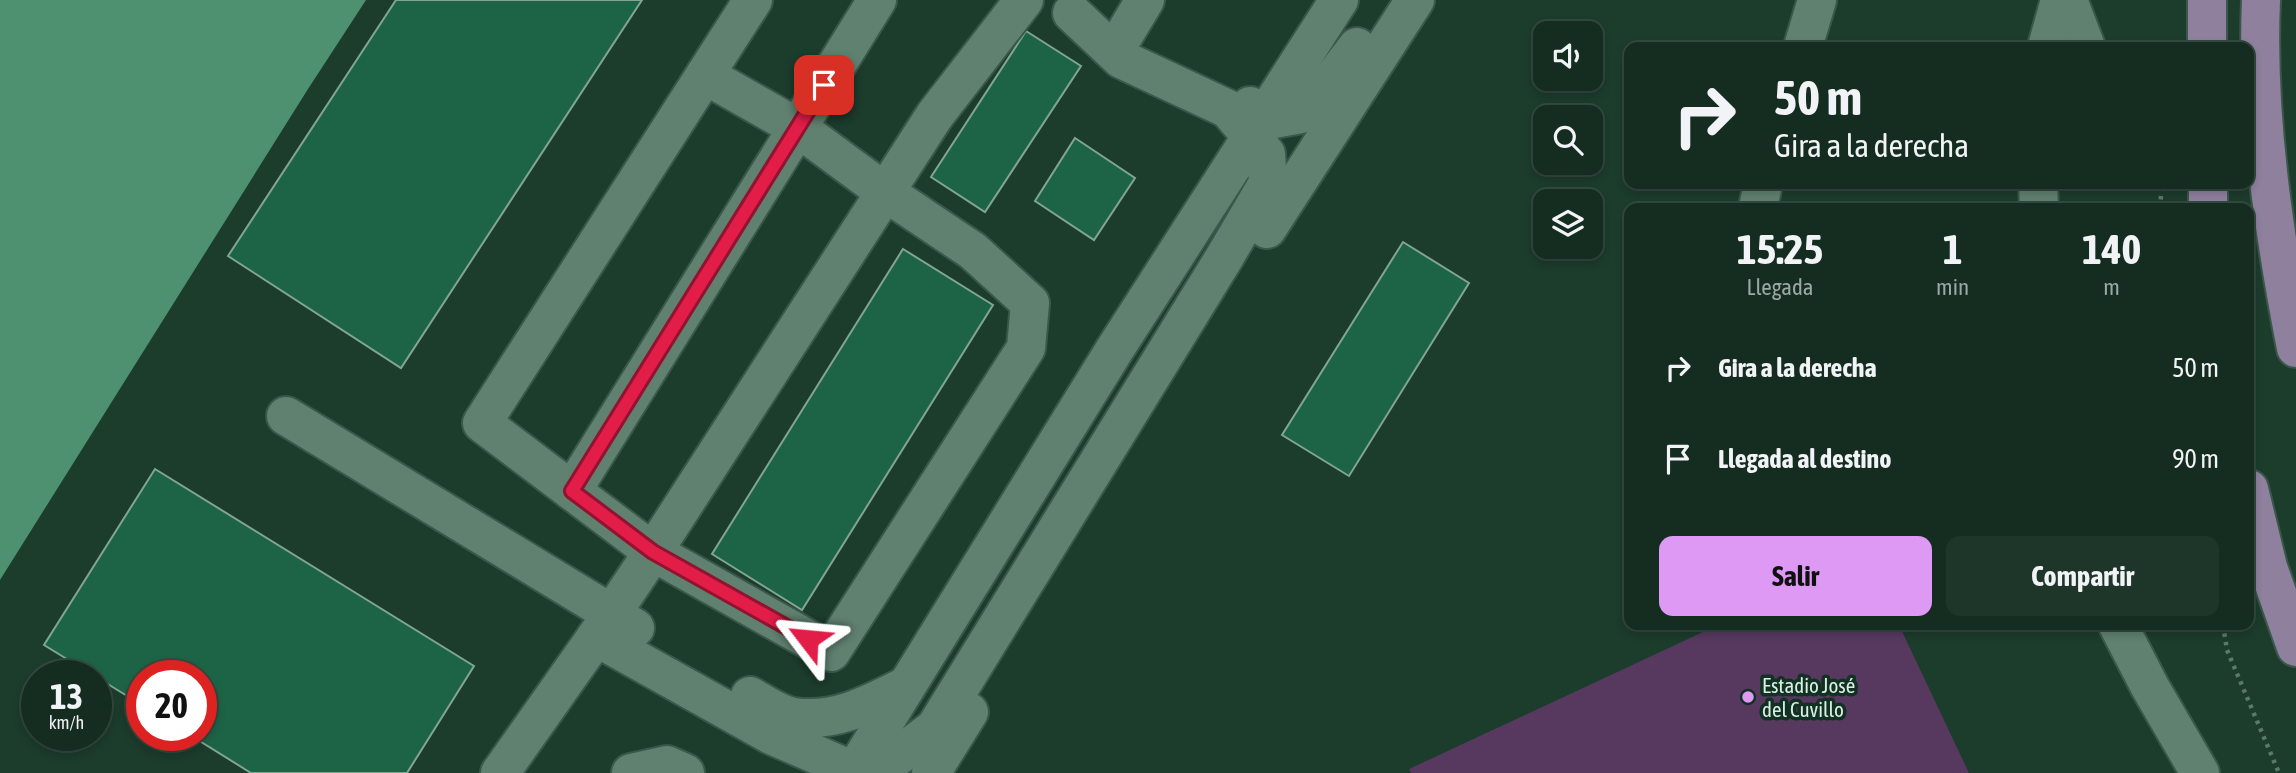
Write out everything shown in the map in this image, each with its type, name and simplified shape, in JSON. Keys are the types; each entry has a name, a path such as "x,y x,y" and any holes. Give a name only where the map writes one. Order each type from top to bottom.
{"main road":[{"path":"2207,0 2207,42"},
{"path":"2261,0 2263,110 2271,190 2284,289 2296,348"},
{"path":"2254,510 2268,567 2296,647"}],"street":[{"path":"705,75 798,128 884,192 973,251 1030,303 1026,348 831,652 653,552 482,422 753,0"},
{"path":"572,491 877,0"},
{"path":"500,773 653,552 935,115 1024,0"},
{"path":"1125,35 1145,0"},
{"path":"854,772 1107,360 1339,0"},
{"path":"1059,6 1121,59 1258,125 1301,114 1331,81 1391,0"},
{"path":"931,773 1245,262 1415,0"},
{"path":"1804,42 1817,0"},
{"path":"2048,42 2060,0"},
{"path":"2068,0 2084,42"},
{"path":"286,416 771,735 854,772 883,768 935,728 1268,183 1266,154 1258,125 1125,35 1059,6"},
{"path":"604,625 792,717 827,718 860,709 904,687"},
{"path":"2122,630 2200,773"},
{"path":"631,773 667,765 685,773"}],"path":[{"path":"2224,630 2227,650 2279,773"}],"shaded area":[{"path":"0,0 366,0 0,580"},
{"name":"Estadio José del Cuvillo","path":"1707,630 1901,630 1969,773 1411,773 1409,769"}],"building":[{"path":"396,0 642,0 401,368 228,256"},
{"path":"1026,31 1081,66 985,212 931,177"},
{"path":"1075,138 1135,178 1094,240 1035,201"},
{"path":"1403,242 1469,283 1349,476 1282,435"},
{"path":"903,249 993,305 802,610 712,554"},
{"path":"155,469 474,666 407,773 251,773 216,751 217,660 126,660 126,695 112,687 112,660 68,660 44,645"}],"place":[{"name":"Estadio José del Cuvillo","path":"1748,697"}],"route":[{"path":"808,639 653,552 572,491 824,85"}]}
